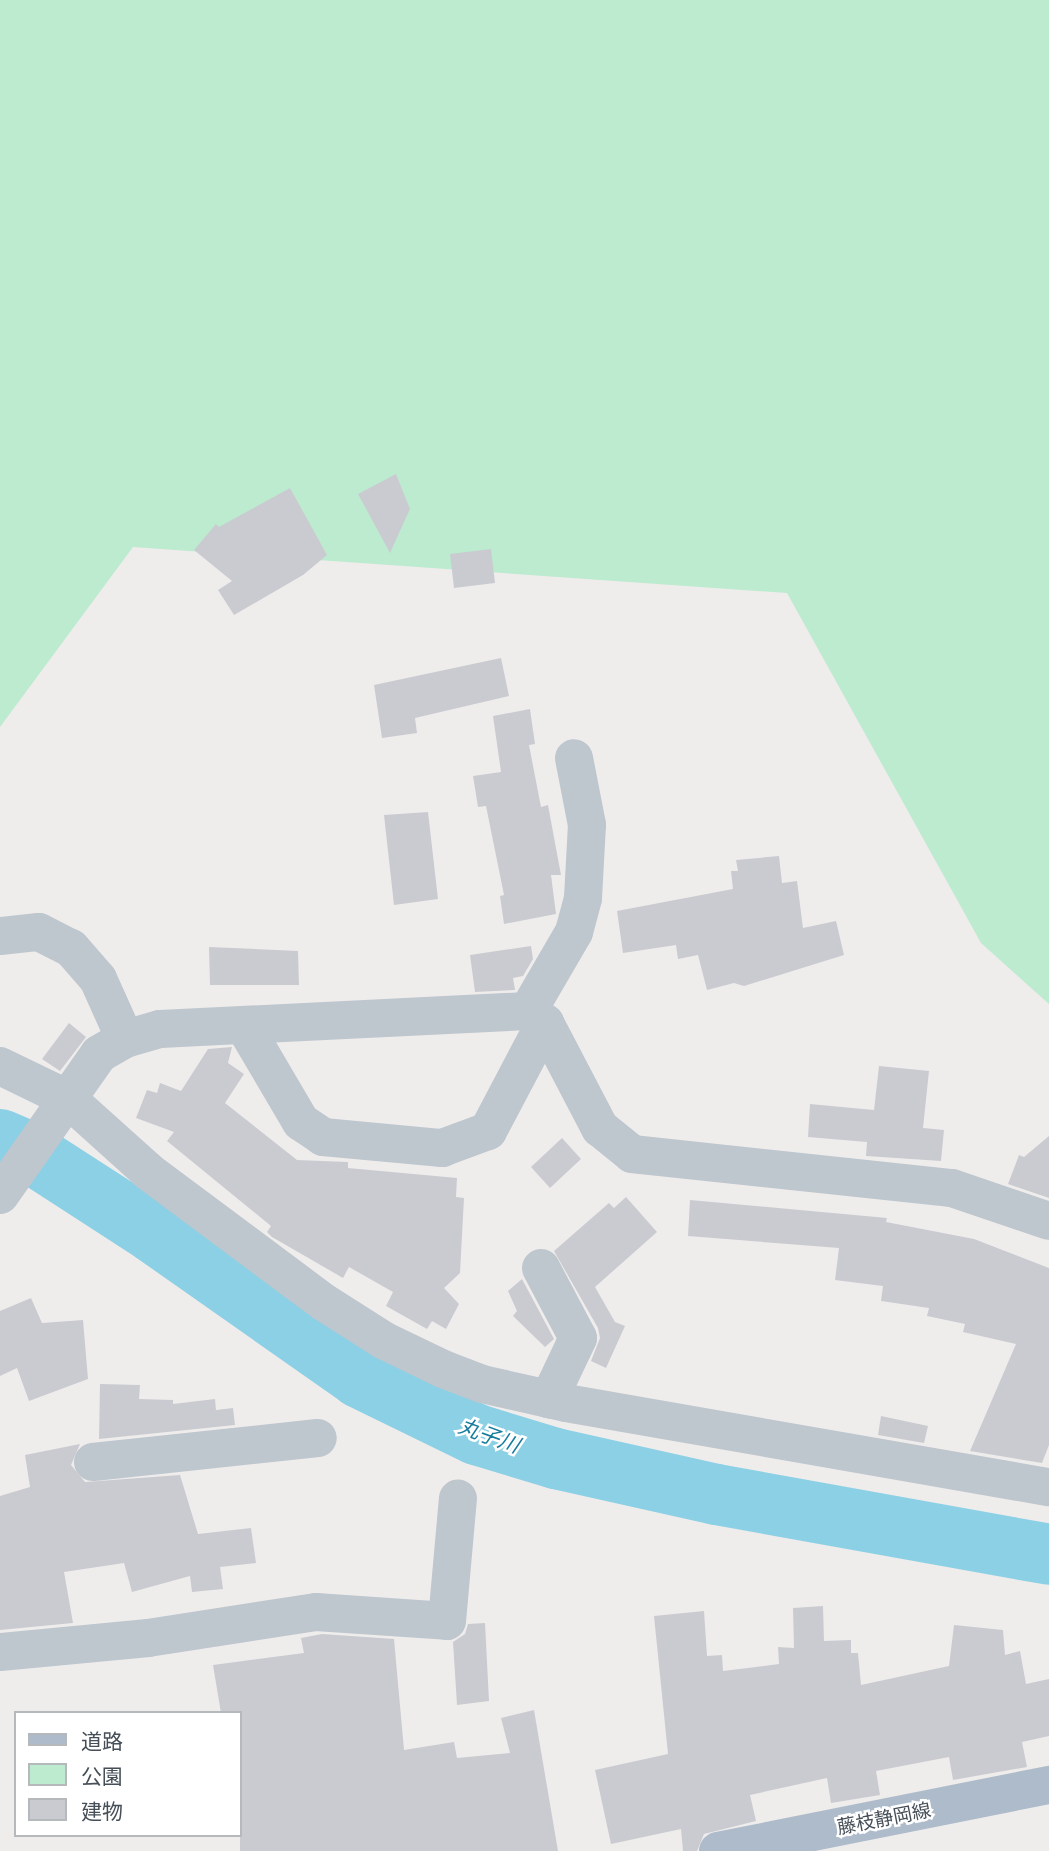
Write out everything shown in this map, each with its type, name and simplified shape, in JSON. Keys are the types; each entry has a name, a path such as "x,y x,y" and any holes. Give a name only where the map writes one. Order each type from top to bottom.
{"main road":[{"name":"藤枝静岡線","path":"718,1851 1049,1785"}],"street":[{"path":"245,1027 301,1122 323,1137 442,1148 488,1131 574,932 583,898 587,825 574,758"},
{"path":"0,936 39,932 71,948 98,979 125,1039"},
{"path":"2,1192 99,1054 125,1039 160,1029 536,1017"},
{"path":"536,1017 600,1128 632,1154 952,1188 1049,1221"},
{"path":"0,1066 65,1103 149,1172 325,1303 383,1340 482,1384 549,1399 1049,1487"},
{"path":"541,1268 578,1338 549,1399"},
{"path":"93,1462 318,1438"},
{"path":"0,1652 148,1638 316,1612 447,1621 458,1498"}],"green space":[{"path":"0,0 1049,0 1049,1004 981,943 787,593 133,547 0,727"}],"building":[{"path":"396,474 410,509 390,553 358,494"},
{"path":"290,488 327,555 303,575 234,615 218,590 232,581 194,550 216,524 219,527"},
{"path":"491,549 495,583 454,588 450,554"},
{"path":"501,658 509,696 415,718 417,733 382,738 374,685"},
{"path":"530,709 535,744 529,745 541,807 548,805 561,875 551,875 556,914 504,924 500,896 504,895 486,806 478,807 473,776 501,772 493,716"},
{"path":"428,812 438,899 394,905 384,815"},
{"path":"779,856 782,883 797,881 803,928 836,921 844,955 744,986 734,983 707,990 698,955 678,959 676,945 623,953 617,911 733,889 731,871 738,871 736,860"},
{"path":"531,946 533,959 523,976 513,978 515,990 475,992 470,955"},
{"path":"209,947 298,951 299,985 210,985"},
{"path":"69,1023 86,1037 60,1071 42,1059"},
{"path":"232,1047 228,1063 244,1074 225,1103 297,1160 348,1162 348,1168 457,1178 456,1197 464,1198 460,1273 444,1288 459,1304 446,1329 432,1321 427,1329 386,1306 393,1292 349,1267 343,1278 272,1237 267,1232 271,1226 167,1141 174,1132 136,1118 147,1090 157,1093 160,1083 181,1091 208,1049"},
{"path":"879,1066 929,1071 923,1128 944,1130 941,1161 866,1156 867,1142 808,1137 810,1104 874,1110"},
{"path":"1049,1136 1049,1198 1008,1184 1019,1155 1024,1157"},
{"path":"562,1138 581,1159 550,1188 531,1167"},
{"path":"626,1197 657,1232 595,1287 615,1322 625,1326 606,1368 591,1361 600,1338 598,1328 554,1251 609,1203 614,1208"},
{"path":"690,1200 887,1218 886,1222 974,1239 1049,1268 1049,1445 1042,1463 970,1451 1016,1344 963,1332 965,1324 927,1316 929,1308 881,1301 883,1286 835,1280 839,1248 688,1236"},
{"path":"522,1279 554,1339 545,1347 513,1316 517,1311 508,1291"},
{"path":"31,1298 42,1323 83,1320 88,1379 29,1401 17,1368 0,1376 0,1311"},
{"path":"100,1384 140,1385 139,1399 173,1400 173,1404 215,1399 216,1410 233,1408 235,1425 99,1439"},
{"path":"881,1416 928,1426 924,1443 878,1435"},
{"path":"80,1444 71,1465 85,1482 180,1475 198,1534 251,1528 256,1563 220,1567 223,1589 192,1592 190,1576 132,1592 124,1563 64,1572 73,1623 0,1630 0,1496 30,1487 25,1455"},
{"path":"823,1606 824,1641 851,1640 851,1653 858,1653 861,1685 949,1666 954,1625 1003,1630 1005,1655 1020,1651 1026,1684 1049,1679 1049,1736 1022,1742 1027,1767 953,1780 949,1757 876,1771 880,1795 831,1803 827,1778 750,1795 756,1821 704,1834 697,1851 683,1851 681,1829 611,1844 595,1770 668,1754 654,1616 704,1611 707,1656 722,1655 723,1671 779,1664 778,1647 794,1648 793,1608"},
{"path":"485,1623 489,1701 457,1705 453,1642 465,1634 468,1624"},
{"path":"322,1634 394,1639 404,1750 454,1742 457,1758 510,1753 501,1718 534,1710 558,1851 240,1851 242,1711 221,1711 213,1665 304,1653 301,1638"}],"waterway":[{"name":"丸子川","path":"0,1139 28,1151 153,1232 359,1377 476,1434 555,1458 716,1494 1049,1554"}]}
